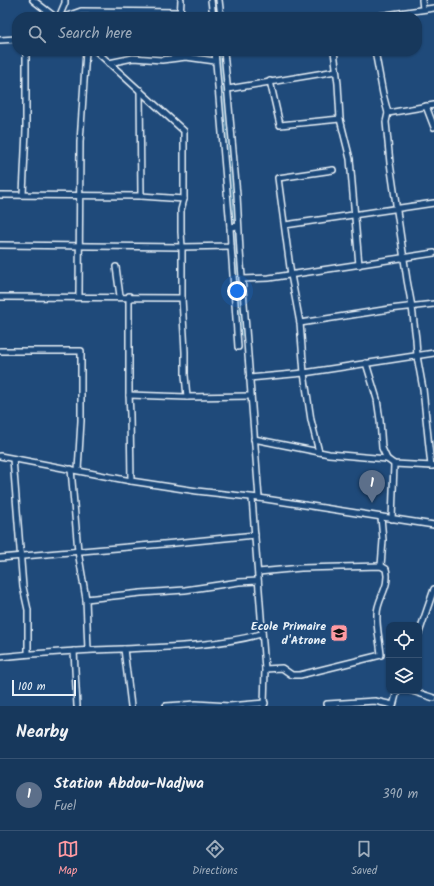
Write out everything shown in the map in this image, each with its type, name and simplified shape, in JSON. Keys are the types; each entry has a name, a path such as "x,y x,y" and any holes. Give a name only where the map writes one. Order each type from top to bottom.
{"street":[{"path":"34,0 49,12"},
{"path":"61,12 65,0"},
{"path":"180,12 181,0"},
{"path":"211,0 212,12"},
{"path":"219,0 220,12"},
{"path":"422,0 423,9"},
{"path":"404,12 434,8"},
{"path":"78,12 106,12"},
{"path":"0,40 12,39"},
{"path":"23,194 26,130 26,56"},
{"path":"79,296 80,142 86,56"},
{"path":"101,56 184,131 184,199 181,225 182,298 187,397"},
{"path":"215,56 230,227 238,347"},
{"path":"225,56 259,498"},
{"path":"335,56 340,119 350,159 359,264"},
{"path":"366,363 377,399 382,448 387,459 394,464 433,466 417,356 412,307 396,209 386,122 388,113 376,56"},
{"path":"108,63 133,58 162,60 186,57 215,61"},
{"path":"228,89 336,70"},
{"path":"270,81 280,125 340,119"},
{"path":"140,90 141,196"},
{"path":"388,113 434,105"},
{"path":"426,106 434,127"},
{"path":"319,452 311,420 304,373 300,323 291,275 278,178 333,170"},
{"path":"0,194 141,196 184,199"},
{"path":"285,225 434,204"},
{"path":"230,227 238,226"},
{"path":"0,245 182,247 231,246"},
{"path":"242,279 270,278 434,253"},
{"path":"116,267 120,296"},
{"path":"0,297 129,296 182,298"},
{"path":"129,296 131,481"},
{"path":"300,323 390,309 434,304"},
{"path":"0,351 82,351 81,421 78,470"},
{"path":"249,378 304,373 434,353"},
{"path":"129,395 187,397 250,396"},
{"path":"254,439 329,454 387,459"},
{"path":"0,456 131,481 197,491 259,498 434,525"},
{"path":"13,459 23,588 28,610 28,654"},
{"path":"392,519 394,464"},
{"path":"71,469 78,551 86,600 88,650"},
{"path":"166,706 196,704 264,704 265,669 261,634 252,498"},
{"path":"381,517 383,540 381,566"},
{"path":"0,558 255,535"},
{"path":"258,572 301,568 381,566 386,569 388,575 385,590 376,615 381,655 300,675 292,675 282,668 265,669"},
{"path":"86,600 258,581"},
{"path":"422,624 434,588"},
{"path":"0,657 88,650 166,648 251,637 261,634"},
{"path":"124,649 131,706"},
{"path":"74,651 77,706"},
{"path":"327,704 375,701 393,706 396,694"},
{"path":"421,694 434,698"}],"waterway":[{"path":"215,0 216,12"},
{"path":"219,56 230,175"},
{"path":"230,178 233,224"},
{"path":"234,230 242,334"}],"place":[{"name":"Station Abdou-Nadjwa","path":"372,503"},
{"name":"Ecole Primaire d'Atrone","path":"339,633"}]}
